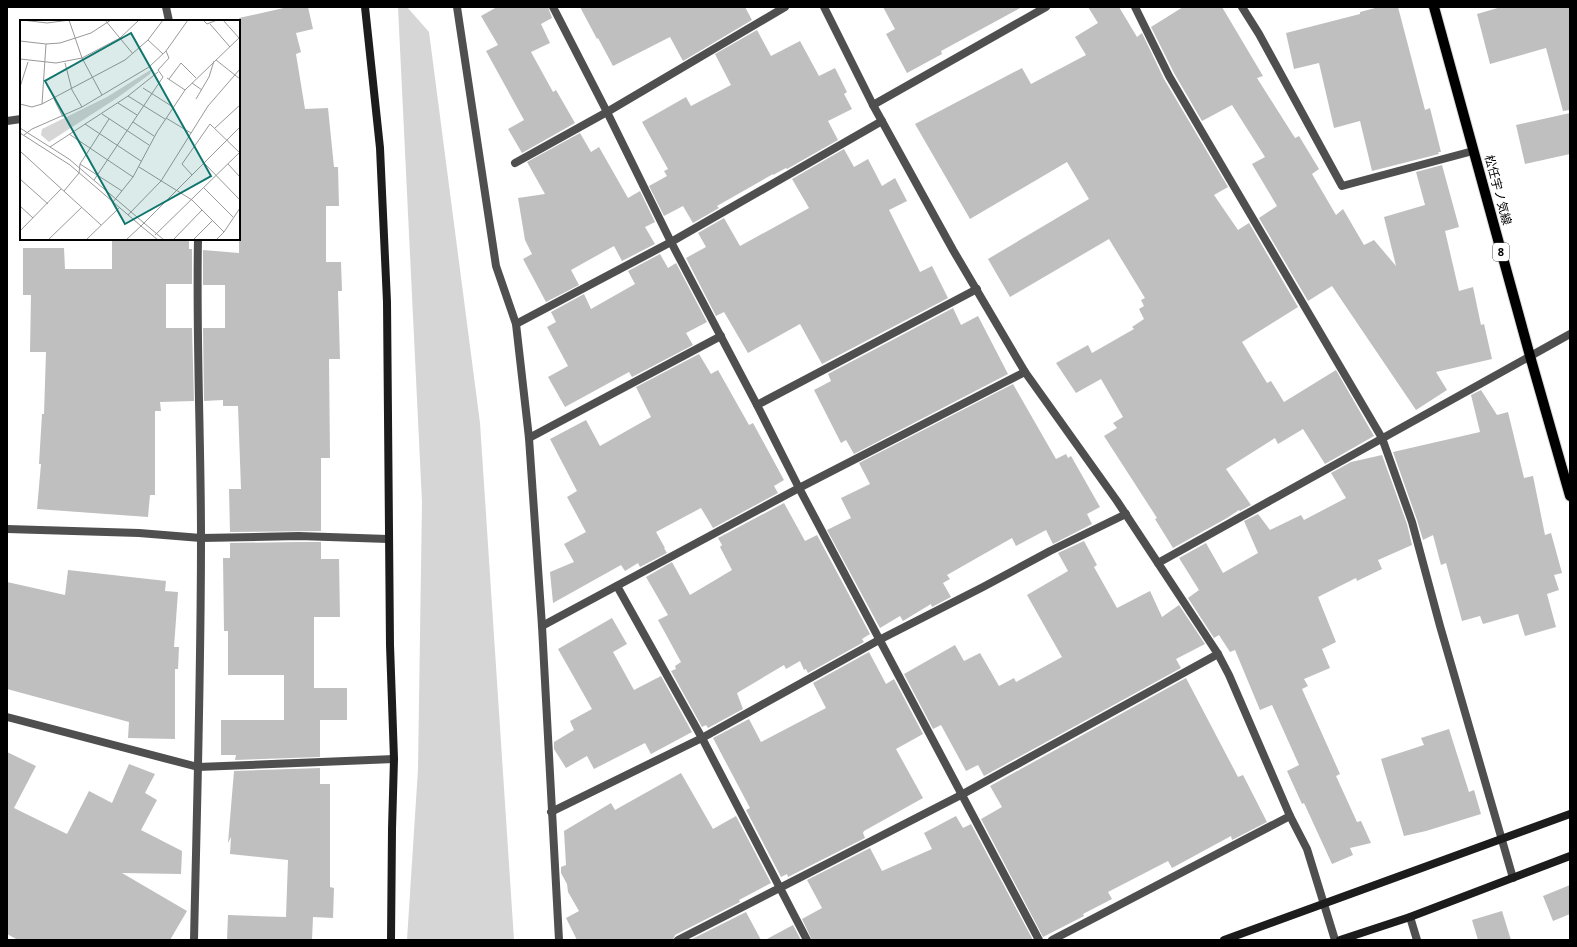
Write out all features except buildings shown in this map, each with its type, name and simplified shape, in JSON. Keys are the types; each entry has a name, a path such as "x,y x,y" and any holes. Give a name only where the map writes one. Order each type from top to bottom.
{"main road":[{"name":"松任宇ノ気線","path":"1434,7 1570,496"}],"street":[{"path":"166,7 169,20"},
{"path":"365,7 381,156 387,302 388,539 394,759 391,940"},
{"path":"457,7 496,266 516,324 529,438 542,626 551,812 560,940"},
{"path":"553,7 671,242 799,488 961,795 1040,940"},
{"path":"515,163 607,112 786,7"},
{"path":"824,7 873,105 953,250 1025,372 1126,514 1218,654 1229,675 1290,816 1307,849 1335,940"},
{"path":"873,105 1046,7"},
{"path":"1135,7 1169,76 1382,438 1412,522 1440,626 1513,878"},
{"path":"1242,7 1342,186 1474,151"},
{"path":"7,121 20,119"},
{"path":"516,324 671,242 882,121"},
{"path":"194,940 201,538 196,298 198,240"},
{"path":"757,405 977,289"},
{"path":"1158,563 1570,334"},
{"path":"529,438 721,336"},
{"path":"542,626 799,488 1025,372"},
{"path":"551,812 702,738 879,640 1050,551 1126,514"},
{"path":"7,530 139,533 201,538 299,536 388,539"},
{"path":"617,586 702,738 807,940"},
{"path":"678,940 961,795 1218,654"},
{"path":"7,717 198,767 394,759"},
{"path":"1224,940 1570,814"},
{"path":"1052,940 1290,816"},
{"path":"1340,940 1410,918 1570,856"},
{"path":"1410,918 1417,940"}],"shaded area":[{"path":"398,7 407,7 429,32 480,423 514,940 407,940 418,769 422,502"}]}
